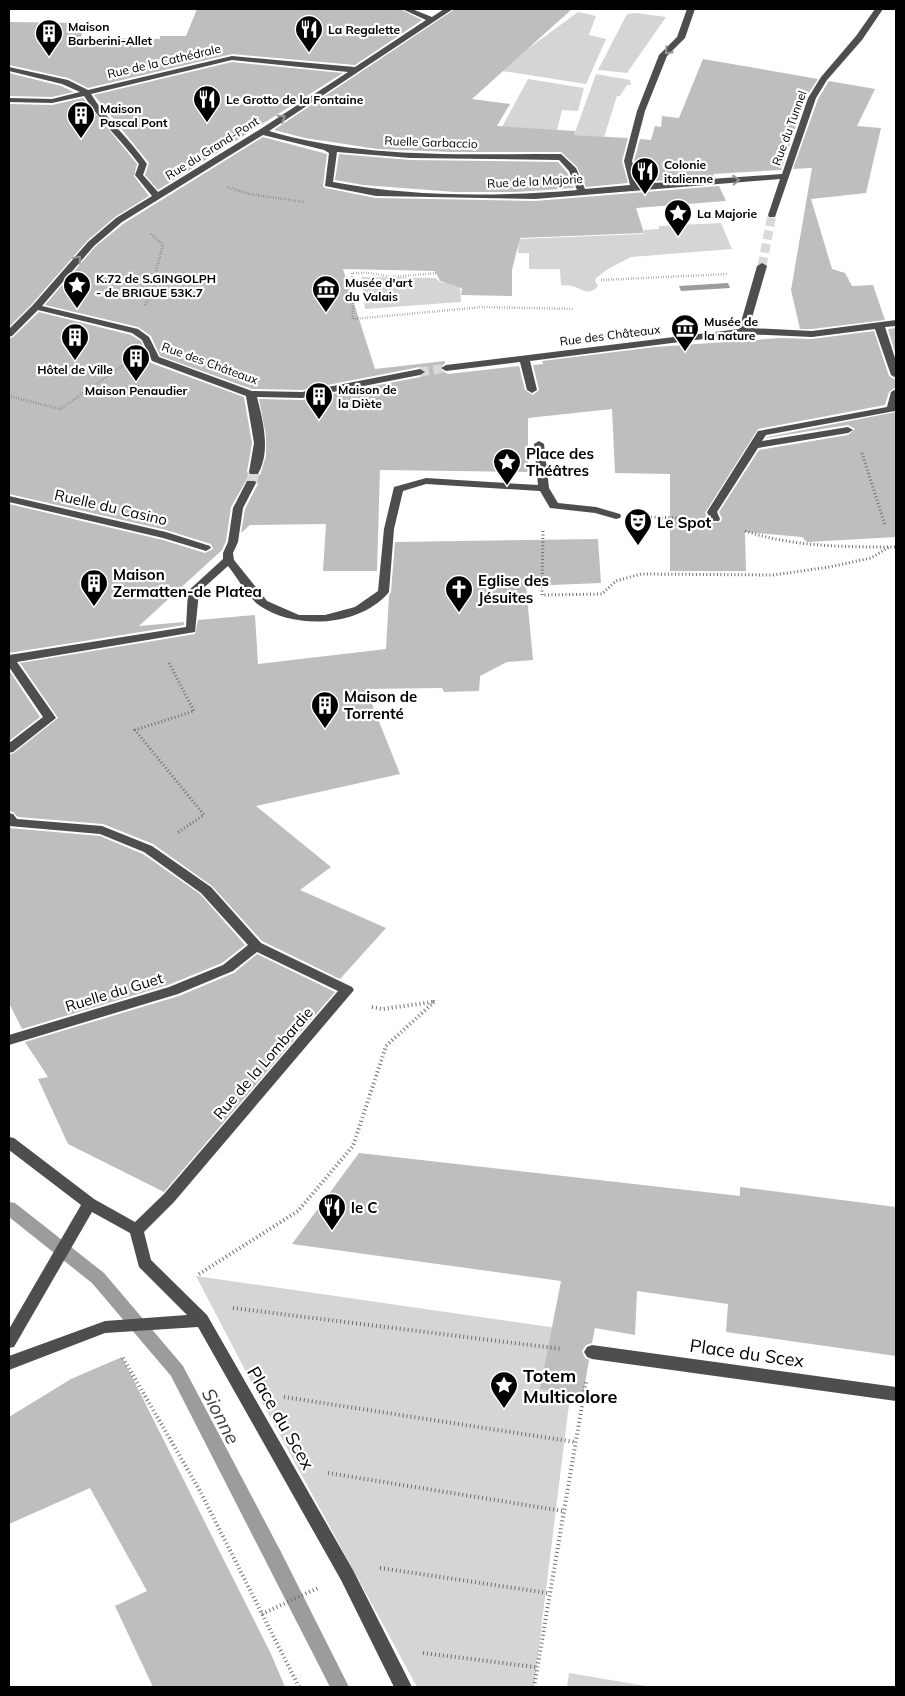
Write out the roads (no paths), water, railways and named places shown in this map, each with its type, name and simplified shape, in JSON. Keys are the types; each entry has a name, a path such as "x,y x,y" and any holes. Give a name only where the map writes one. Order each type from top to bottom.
{"street":[{"path":"406,9 432,20"},
{"name":"Rue du Grand-Pont","path":"10,332 36,307 91,244 118,220 262,132 449,9"},
{"path":"635,186 628,160 641,111 663,55 681,38 691,9"},
{"name":"Rue du Tunnel","path":"772,215 812,98 824,79 859,38 879,9"},
{"name":"Rue de la Cathédrale","path":"9,100 52,101 85,91 132,83 232,58 356,70"},
{"path":"9,69 65,82 85,91 101,116 127,142 142,164 139,174 157,196"},
{"name":"Ruelle Garbaccio","path":"262,132 327,148 404,155 561,157 573,170 582,191"},
{"name":"Rue de la Majorie","path":"327,148 333,152 328,184 376,193 430,196 535,196 635,186 785,176"},
{"path":"743,331 762,266"},
{"name":"Rue des Châteaux","path":"36,307 135,331 146,339 148,349 155,360 252,394 302,395 420,372"},
{"name":"Rue des Châteaux","path":"446,368 743,331 812,334 896,323"},
{"path":"879,325 896,375"},
{"path":"524,358 532,390"},
{"path":"715,519 712,512 762,432 891,409 896,392"},
{"path":"252,394 258,428 259,461 254,472"},
{"path":"755,444 848,430"},
{"path":"539,444 544,488 554,506 596,510 616,516"},
{"path":"228,556 263,603 297,618 326,619 359,609 383,592 390,529 398,489 426,480 544,488"},
{"path":"9,749 50,718 9,659 63,652 92,645 191,630 194,591 228,556 233,542 238,508 251,483"},
{"name":"Ruelle du Casino","path":"9,499 166,535 228,556"},
{"name":"Rue de la Lombardie","path":"9,818 13,823 102,830 148,849 206,890 256,946 347,990 169,1198 136,1230"},
{"name":"Ruelle du Guet","path":"9,1040 173,991 228,968 256,946"},
{"path":"9,1142 89,1203 136,1230"},
{"path":"9,1342 89,1203"},
{"name":"Place du Scex","path":"136,1230 144,1263 202,1320 347,1575 403,1687"},
{"path":"9,1363 105,1327 202,1320"},
{"name":"Place du Scex","path":"592,1352 896,1394"}],"waterway":[{"name":"Sionne","path":"9,1208 98,1278 177,1371 340,1687"}],"tunnel":[{"path":"762,266 772,215"},
{"path":"420,372 446,368"},
{"path":"251,483 254,472"}],"place":[{"name":"La Regalette","path":"309,53"},
{"name":"Maison Barberini-Allet","path":"49,57"},
{"name":"Le Grotto de la Fontaine","path":"207,123"},
{"name":"Maison Pascal Pont","path":"81,139"},
{"name":"Colonie italienne","path":"645,195"},
{"name":"La Majorie","path":"678,237"},
{"name":"K.72 de S.GINGOLPH - de BRIGUE 53K.7","path":"77,309"},
{"name":"Musée d'art du Valais","path":"326,313"},
{"name":"Musée de la nature","path":"685,352"},
{"name":"Hôtel de Ville","path":"75,361"},
{"name":"Maison Penaudier","path":"136,382"},
{"name":"Maison de la Diète","path":"319,420"},
{"name":"Place des Théâtres","path":"507,486"},
{"name":"Le Spot","path":"638,546"},
{"name":"Maison Zermatten-de Platea","path":"94,607"},
{"name":"Eglise des Jésuites","path":"459,613"},
{"name":"Maison de Torrenté","path":"325,729"},
{"name":"le C","path":"332,1231"},
{"name":"Totem Multicolore","path":"504,1409"}]}
